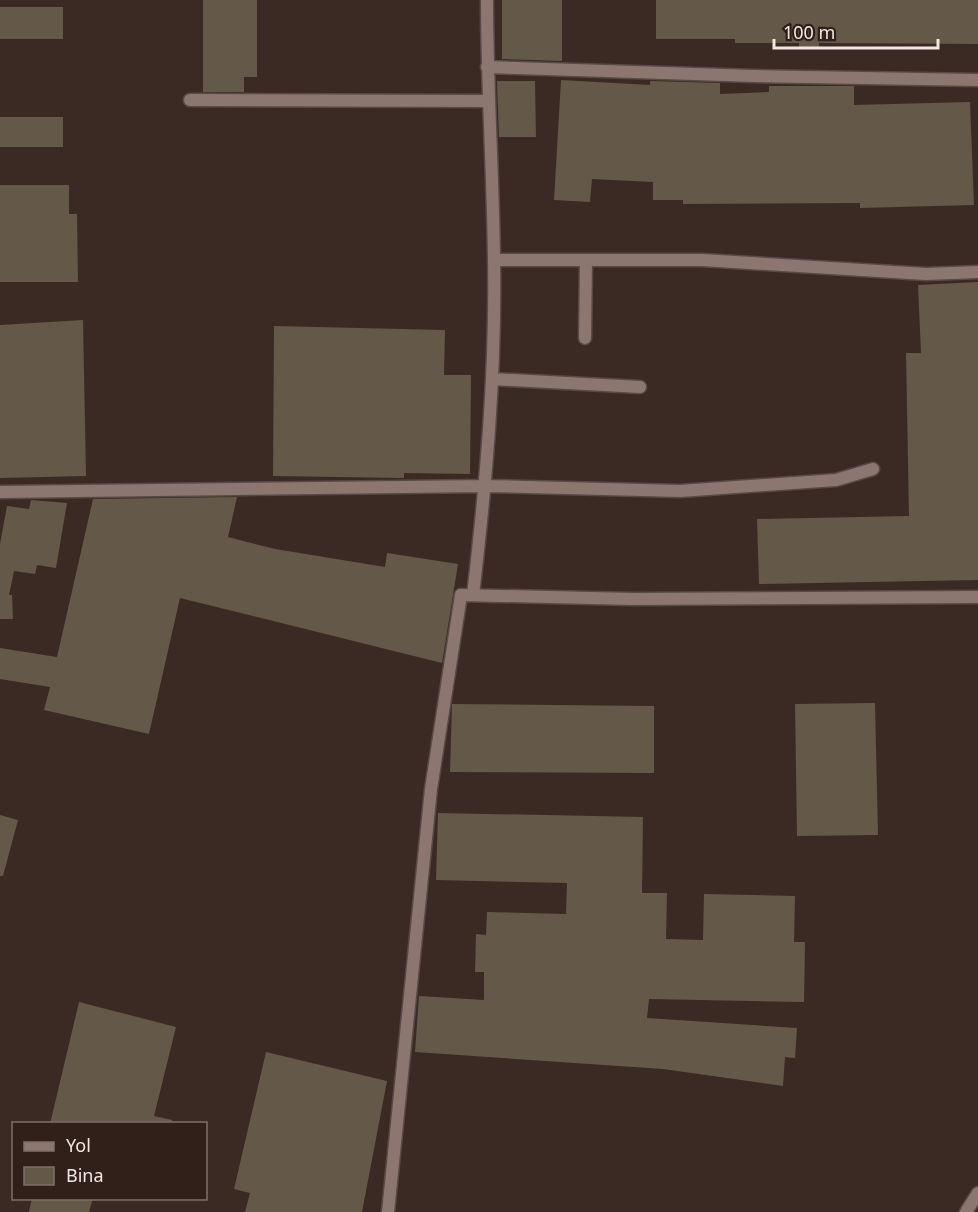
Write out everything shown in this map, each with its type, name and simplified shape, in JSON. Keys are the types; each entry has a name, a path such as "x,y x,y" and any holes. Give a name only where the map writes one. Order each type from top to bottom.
{"street":[{"path":"473,596 486,486 492,379 494,260 487,67 487,0"},
{"path":"487,67 754,76 978,80"},
{"path":"190,100 488,101"},
{"path":"494,260 702,260 926,274 978,272"},
{"path":"585,338 586,260"},
{"path":"492,379 640,387"},
{"path":"0,492 486,486 680,491 836,480 873,469"},
{"path":"388,1212 431,789 461,595 632,599 978,597"},
{"path":"966,1212 978,1193"}],"building":[{"path":"203,0 257,0 257,77 244,77 244,92 203,92"},
{"path":"502,0 562,0 562,61 502,59"},
{"path":"656,0 978,0 978,44 819,43 819,47 799,47 799,43 735,43 735,39 656,39"},
{"path":"0,7 63,7 63,39 0,39"},
{"path":"561,80 650,85 650,81 720,83 720,94 769,92 769,86 854,86 854,105 970,102 974,205 860,208 860,203 683,204 683,200 653,200 653,182 592,179 590,202 554,200"},
{"path":"497,81 535,81 536,137 499,137"},
{"path":"0,117 63,117 63,147 0,147"},
{"path":"0,185 69,185 69,214 77,214 78,282 0,282"},
{"path":"978,282 978,580 759,584 757,519 909,516 906,353 921,353 918,285"},
{"path":"83,320 86,476 0,478 0,325"},
{"path":"274,326 445,330 444,375 471,375 470,474 404,473 404,478 273,476"},
{"path":"237,497 228,537 275,549 385,567 387,553 458,564 442,663 180,598 149,734 44,710 50,687 0,679 0,648 57,657 93,499"},
{"path":"31,500 67,503 56,568 37,565 35,574 14,571 9,595 12,595 13,619 0,619 0,544 7,506 29,509"},
{"path":"875,703 878,835 797,836 795,704"},
{"path":"452,704 654,706 654,773 450,772"},
{"path":"438,813 643,817 642,893 667,893 666,939 703,940 704,894 795,896 794,942 805,942 804,1002 649,999 647,1018 797,1028 795,1058 785,1057 783,1086 663,1069 415,1052 419,996 484,1000 484,972 475,972 476,934 486,935 487,912 566,914 567,883 436,880"},
{"path":"0,815 18,820 3,876 0,876"},
{"path":"79,1002 176,1027 154,1116 172,1120 172,1122 50,1122"},
{"path":"266,1052 387,1081 362,1212 245,1212 250,1193 234,1189"},
{"path":"32,1200 92,1200 89,1212 29,1212"}]}
